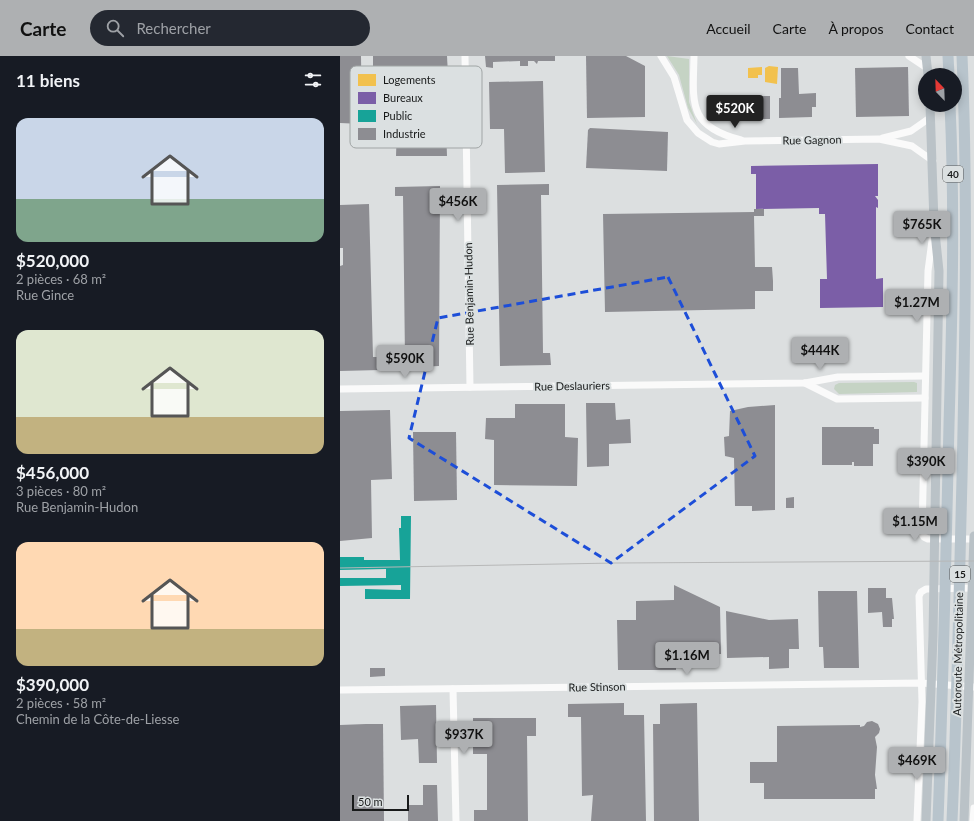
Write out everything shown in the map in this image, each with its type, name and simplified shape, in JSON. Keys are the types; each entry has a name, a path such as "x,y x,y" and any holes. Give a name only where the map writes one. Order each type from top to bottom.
{"highway":[{"path":"948,56 949,68"},
{"name":"Autoroute Métropolitaine","path":"952,821 956,722 967,196 962,56"},
{"name":"Autoroute Métropolitaine","path":"938,821 942,721 953,244 950,112"}],"main road":[{"path":"926,56 927,68"},
{"path":"926,821 937,427 939,271 934,223 933,161 930,112"},
{"path":"964,821 974,536"}],"street":[{"name":"Rue Benjamin-Hudon","path":"465,56 465,66"},
{"path":"661,56 674,77 684,114 693,128 704,137 715,143 745,141"},
{"path":"694,56 694,99 699,115 707,126 721,135 745,141"},
{"path":"909,56 922,68"},
{"name":"Rue Gagnon","path":"879,139 911,131 930,117"},
{"name":"Rue Gagnon","path":"745,141 879,139 912,146 933,161"},
{"name":"Rue Benjamin-Hudon","path":"466,148 470,387"},
{"path":"934,223 928,271 923,536 928,539 974,539"},
{"name":"Rue Deslauriers","path":"340,390 805,383 838,378 925,376"},
{"name":"Rue Deslauriers","path":"805,383 837,399 925,398"},
{"path":"917,821 922,702 920,594 923,591 930,589 974,588"},
{"name":"Rue Stinson","path":"340,690 921,683 974,687"},
{"path":"453,689 456,821"},
{"path":"974,808 974,819"}],"highlighted area":[{"path":"668,277 755,456 611,563 409,438 438,318"}],"green space":[{"path":"667,56 689,59 689,102 697,124 688,108 679,75"},
{"path":"839,383 917,383 917,392 839,394 834,389 835,385"}],"building: Logements":[{"path":"769,66 778,67 777,84 765,82 765,68"},
{"path":"762,67 762,75 758,75 758,78 748,78 748,68"}],"building: Bureaux":[{"path":"878,164 878,196 875,196 878,200 878,208 876,207 876,279 883,278 883,307 820,308 820,279 827,279 825,214 819,214 819,208 756,209 756,174 751,174 751,166"}],"building: Public":[{"path":"401,516 411,516 410,599 365,599 365,589 401,590 401,585 340,586 340,578 386,578 386,569 340,570 340,557 364,557 364,560 400,560 399,528 401,528"}],"building: Industrie":[{"path":"340,56 361,56 361,66 350,66 350,123 340,123"},
{"path":"373,56 447,56 448,66 373,66"},
{"path":"485,56 555,56 555,61 538,61 537,64 534,61 528,61 528,66 520,66 520,61 493,62 493,68 486,67"},
{"path":"586,56 626,56 645,66 645,117 587,118"},
{"path":"908,67 909,116 856,117 855,68"},
{"path":"781,68 798,68 799,94 816,93 816,107 812,107 812,117 779,118"},
{"path":"543,81 545,172 505,173 504,129 490,129 489,82"},
{"path":"715,96 770,96 770,119 721,119 715,115"},
{"path":"590,128 668,132 667,171 586,168 588,130"},
{"path":"396,148 447,148 447,156 396,156"},
{"path":"549,184 549,195 541,195 543,353 550,353 551,365 500,366 497,185"},
{"path":"440,186 439,366 398,368 398,358 405,358 403,196 395,196 395,187"},
{"path":"369,204 373,357 380,357 380,370 340,371 340,266 343,265 343,248 340,248 340,205"},
{"path":"754,209 764,209 764,216 754,216 755,267 772,267 773,281 773,291 755,291 755,309 605,312 603,214 754,212"},
{"path":"586,403 615,403 616,420 630,419 631,443 609,444 609,466 587,467"},
{"path":"515,404 565,404 565,437 578,438 577,486 494,485 494,440 485,439 486,418 515,418"},
{"path":"775,405 775,510 752,511 752,506 735,506 734,458 725,456 724,437 729,436 730,411 748,407"},
{"path":"390,410 392,479 371,480 372,538 340,541 340,411"},
{"path":"822,427 874,427 874,429 879,429 879,444 873,444 873,466 854,466 854,462 852,462 852,465 822,465"},
{"path":"413,432 456,432 457,500 414,501"},
{"path":"794,497 794,508 786,508 786,498"},
{"path":"674,585 720,607 721,654 701,654 701,665 676,665 676,670 618,670 617,620 636,620 636,601 674,600"},
{"path":"868,588 886,588 886,598 892,598 894,619 892,619 892,627 883,627 882,612 868,613"},
{"path":"818,591 857,591 859,668 824,668 823,647 819,647"},
{"path":"726,611 769,620 798,619 799,649 789,649 789,668 769,669 769,657 727,658"},
{"path":"370,668 385,668 385,676 370,677"},
{"path":"624,703 624,715 644,715 646,821 591,821 593,795 582,796 581,717 568,717 568,704"},
{"path":"697,703 699,821 654,821 653,724 660,724 660,704"},
{"path":"436,705 437,763 419,763 418,739 401,740 400,706"},
{"path":"473,718 536,718 536,736 527,736 528,821 474,821 474,810 487,810 487,754 473,754"},
{"path":"872,721 878,724 880,729 879,733 875,737 877,747 875,775 877,789 875,789 875,799 764,799 764,783 750,783 750,762 777,762 777,726 860,725 860,727 864,726 867,722"},
{"path":"383,724 384,821 340,821 340,725"},
{"path":"423,785 437,785 438,821 408,821 408,805 423,805"}],"tram line":[{"path":"340,568 615,563 974,561"}]}
